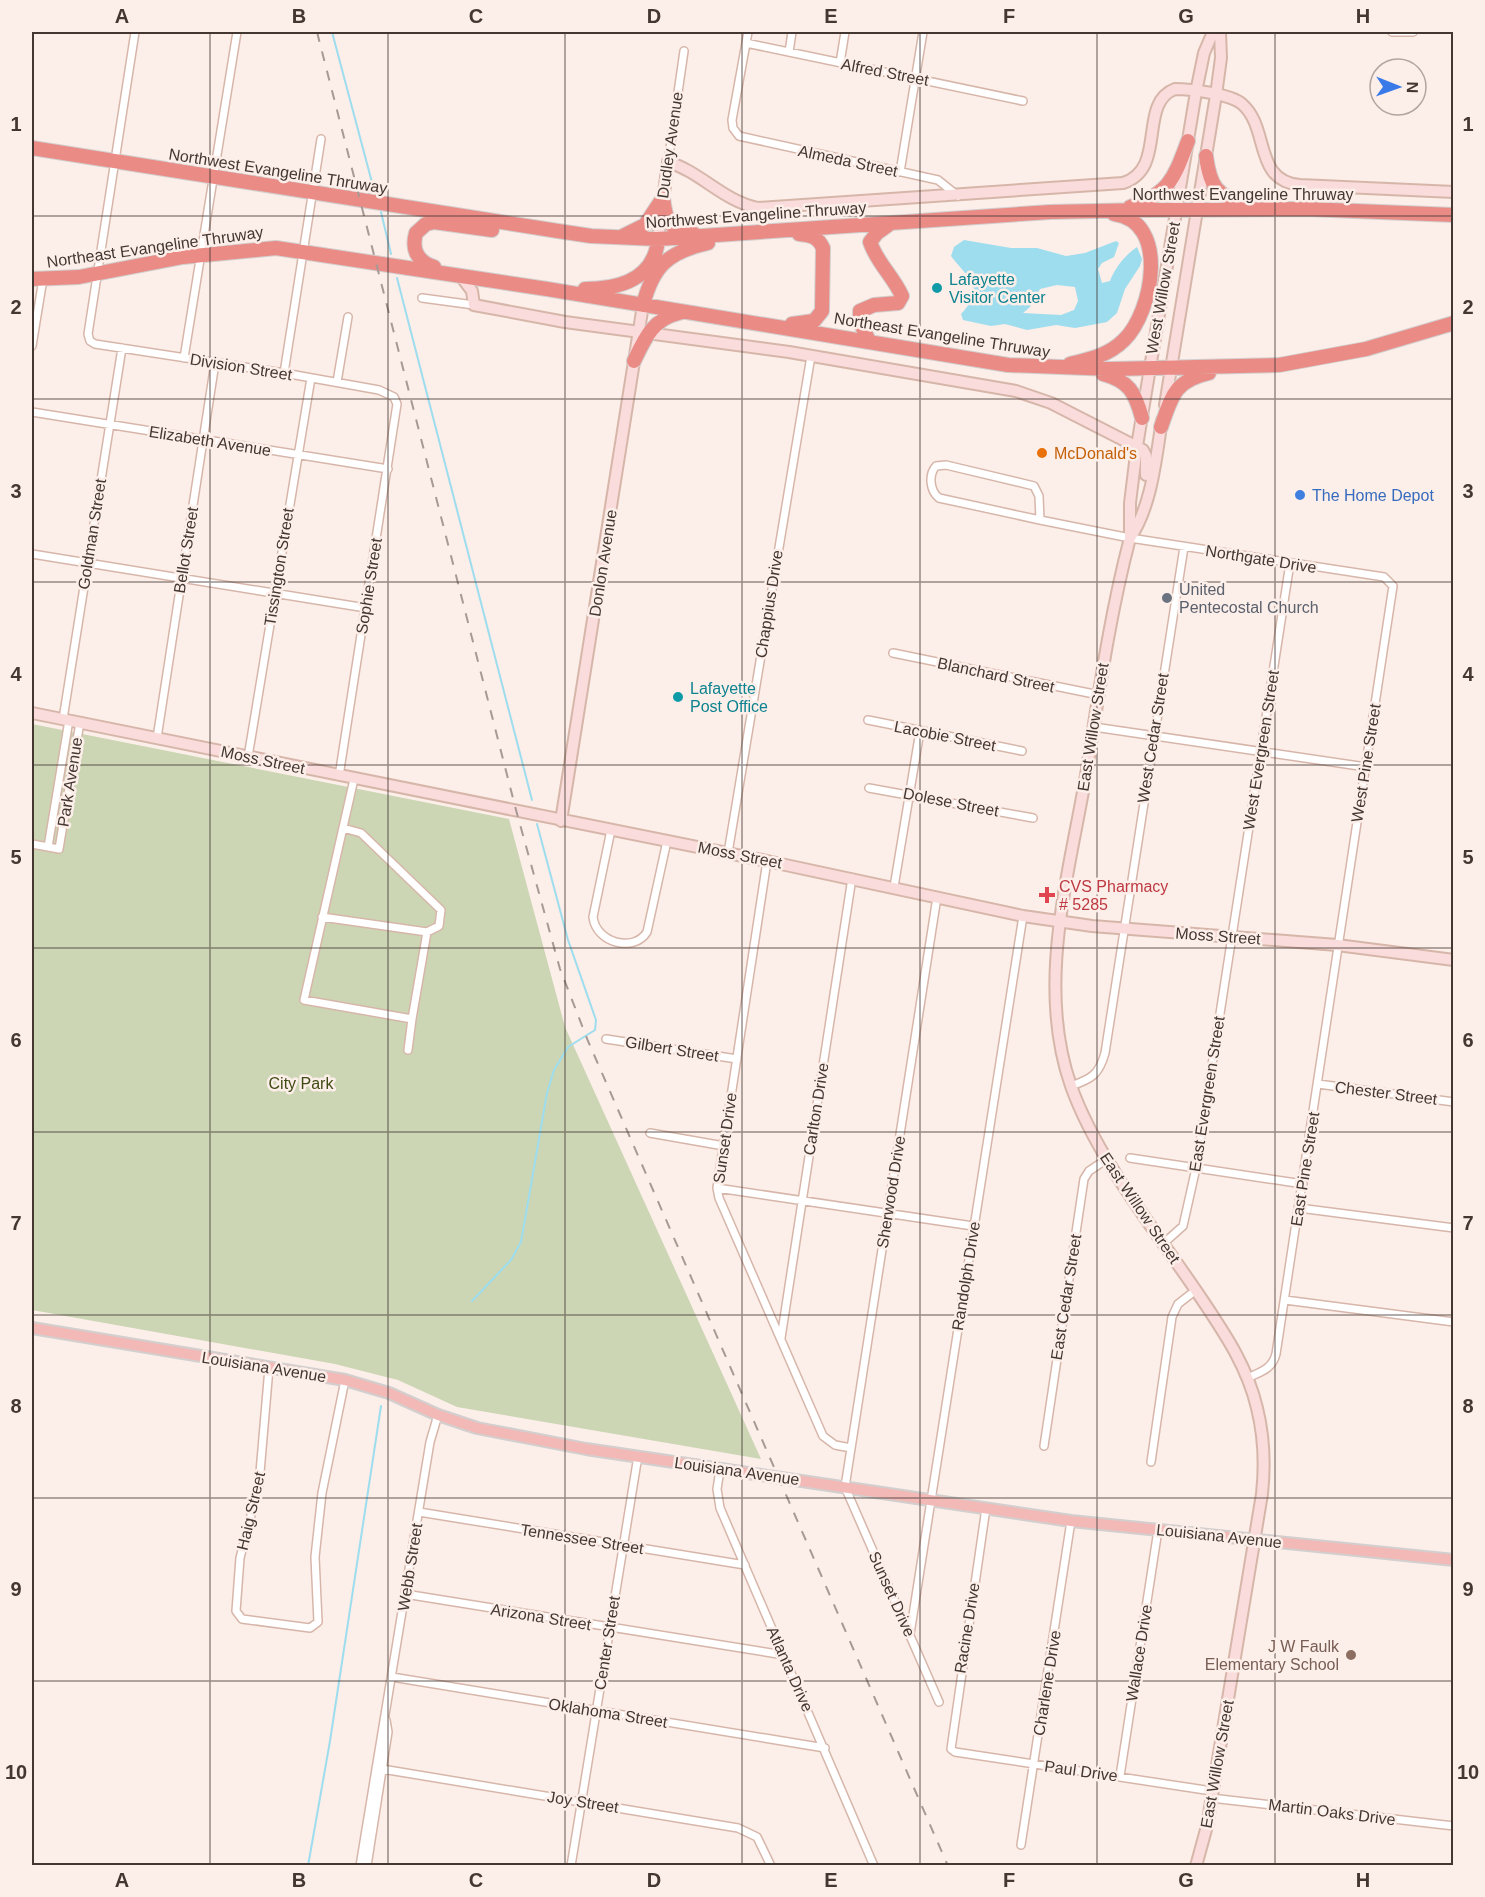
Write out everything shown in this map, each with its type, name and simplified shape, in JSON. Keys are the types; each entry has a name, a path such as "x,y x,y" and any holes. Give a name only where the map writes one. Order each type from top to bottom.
{"highway":[{"path":"1118,211 1149,200 1173,180 1188,141"},
{"name":"Northwest Evangeline Thruway","path":"32,148 569,233 615,238 711,237 893,222 1093,211 1255,209 1454,216"},
{"path":"1206,156 1214,187 1226,199 1255,209"},
{"path":"663,198 665,218 674,228 711,237"},
{"path":"615,238 636,232 645,225 654,216 663,198"},
{"path":"1048,369 1099,357 1108,352 1127,337 1143,309 1151,255 1146,236 1132,220 1122,215 1093,211"},
{"path":"460,275 428,265 416,255 414,240 420,228 434,222 520,234 569,233"},
{"path":"869,340 860,321 860,311 874,305 898,303 902,296 894,279 876,260 870,242 877,233 893,222"},
{"path":"778,326 814,321 822,311 823,258 820,241 807,235 781,232"},
{"path":"643,305 654,274 662,264 682,250 713,241 763,233"},
{"path":"547,288 603,289 632,281 651,263 657,252 658,239"},
{"name":"Northeast Evangeline Thruway","path":"37,279 97,274 201,255 276,248 547,288 1008,365 1048,369 1231,368 1279,365 1328,358 1454,322"},
{"path":"634,361 644,332 663,317 683,312"},
{"path":"1161,427 1173,393 1184,381 1231,368"},
{"path":"1086,369 1120,378 1131,387 1142,418"}],"main road":[{"name":"West Willow Street","path":"1150,369 1196,92 1204,53 1213,32"},
{"name":"West Willow Street","path":"1172,369 1216,95 1221,58 1220,32"},
{"name":"Northwest Evangeline Thruway","path":"668,162 682,166 741,205 758,208 958,196 1127,181 1136,176 1145,164 1156,109 1164,95 1175,89 1239,101 1248,110 1270,168 1286,182 1300,185 1454,192"},
{"name":"Dudley Avenue","path":"658,239 668,162"},
{"path":"460,275 472,291 474,305 565,322 811,356 1016,392 1051,403 1137,446 1146,456 1147,496"},
{"path":"643,305 644,332"},
{"name":"Donlon Avenue","path":"561,821 634,361"},
{"name":"East Willow Street","path":"1150,369 1130,503 1130,538 1117,590 1061,923 1056,963 1056,1015 1071,1086 1088,1125 1107,1159 1233,1346 1257,1407 1264,1465 1255,1539 1212,1794 1196,1866"},
{"name":"East Willow Street","path":"1130,538 1138,525 1147,496 1172,369"},
{"name":"Moss Street","path":"32,713 852,878 1061,923 1337,945 1454,960"},
{"name":"Louisiana Avenue","path":"32,1328 345,1380 389,1393 438,1415 497,1432 720,1470 1071,1521 1454,1560"}],"street":[{"path":"97,274 135,32"},
{"path":"184,358 237,32"},
{"path":"746,43 748,32"},
{"path":"789,52 792,32"},
{"path":"840,63 845,32"},
{"path":"900,172 923,32"},
{"path":"1392,32 1413,32"},
{"name":"Alfred Street","path":"746,43 1023,101"},
{"name":"Almeda Street","path":"746,43 732,120 735,132 742,138 938,180 958,196"},
{"name":"Dudley Avenue","path":"668,162 684,51"},
{"path":"284,373 321,139"},
{"name":"Division Street","path":"97,274 89,339 95,345 337,382 379,390 394,397"},
{"path":"32,346 37,279"},
{"path":"422,298 474,305"},
{"path":"337,382 348,317"},
{"name":"Goldman Street","path":"48,847 87,563 122,348"},
{"name":"Chappius Drive","path":"728,853 811,356"},
{"name":"Bellot Street","path":"157,738 215,363"},
{"name":"Tissington Street","path":"248,758 311,378"},
{"name":"Sophie Street","path":"339,776 397,412 394,397"},
{"name":"Elizabeth Avenue","path":"32,412 388,470"},
{"name":"Northgate Drive","path":"1040,520 1038,490 1028,483 946,465 936,466 933,470 932,489 939,498 1040,520 1130,538 1384,578 1391,582"},
{"name":"West Cedar Street","path":"1124,929 1184,547"},
{"path":"32,554 366,608"},
{"name":"West Evergreen Street","path":"1232,936 1290,563"},
{"name":"West Pine Street","path":"1337,945 1394,588 1391,582"},
{"name":"Blanchard Street","path":"893,653 1099,695"},
{"name":"Lacobie Street","path":"868,720 1022,751"},
{"name":"Park Avenue","path":"32,844 59,849 80,722"},
{"path":"1094,727 1260,754 1366,767"},
{"path":"894,887 920,731"},
{"path":"354,779 304,1000 412,1019"},
{"name":"Dolese Street","path":"869,788 1033,818"},
{"path":"322,917 427,932 439,926 441,910 361,833 343,828"},
{"path":"611,830 593,917 594,926 603,938 626,943 640,940 647,932 667,841"},
{"name":"Sunset Drive","path":"767,861 717,1188 719,1198 823,1436 835,1445 851,1448"},
{"name":"Carlton Drive","path":"780,1340 852,878"},
{"name":"Sherwood Drive","path":"845,1487 937,897"},
{"name":"Randolph Drive","path":"910,1635 1023,916"},
{"path":"1071,1086 1092,1078 1101,1068 1124,929"},
{"path":"408,1050 427,932"},
{"name":"East Evergreen Street","path":"1164,1243 1183,1226 1196,1168 1232,936"},
{"name":"East Pine Street","path":"1247,1378 1266,1370 1275,1358 1334,979 1337,945"},
{"name":"Gilbert Street","path":"606,1039 737,1059"},
{"name":"Chester Street","path":"1318,1084 1454,1102"},
{"path":"650,1133 724,1146"},
{"path":"1130,1158 1303,1184"},
{"name":"East Cedar Street","path":"1044,1446 1083,1184 1089,1171 1107,1159"},
{"path":"717,1188 973,1226"},
{"path":"1299,1208 1454,1228"},
{"path":"1151,1462 1172,1317 1178,1304 1196,1290"},
{"path":"1285,1300 1454,1322"},
{"name":"Haig Street","path":"269,1368 259,1484 240,1558 236,1611 239,1618 310,1628 318,1622 315,1557 322,1493 345,1380"},
{"name":"Webb Street","path":"367,1866 405,1594 430,1442 438,1415"},
{"name":"Center Street","path":"571,1866 638,1456"},
{"name":"Atlanta Drive","path":"720,1470 718,1501 874,1866"},
{"name":"Sunset Drive","path":"845,1487 939,1702"},
{"name":"Racine Drive","path":"951,1749 986,1508"},
{"name":"Tennessee Street","path":"419,1512 745,1564"},
{"name":"Charlene Drive","path":"1021,1845 1071,1521"},
{"name":"Wallace Drive","path":"1120,1776 1158,1530"},
{"name":"Arizona Street","path":"405,1594 784,1655"},
{"name":"Oklahoma Street","path":"392,1677 825,1748"},
{"name":"Paul Drive","path":"951,1749 955,1752 1120,1776 1212,1794"},
{"name":"Webb Street","path":"360,1866 379,1769"},
{"name":"Joy Street","path":"379,1769 743,1829 761,1842 771,1866"},
{"name":"Martin Oaks Drive","path":"1212,1794 1454,1826"}],"green space":[{"name":"City Park","path":"32,724 509,819 565,1027 761,1459 457,1407 398,1380 335,1364 32,1310"}],"water":[{"path":"964,240 1011,248 1037,248 1066,256 1085,253 1116,241 1119,243 1114,257 1102,263 1098,269 1102,283 1110,281 1121,262 1137,247 1142,259 1125,289 1117,313 1107,322 1075,328 1056,325 1027,330 1005,324 991,326 963,320 961,314 969,304 974,289 968,277 951,256 954,247","holes":["1057,285 1075,287 1078,301 1074,310 1061,315 1023,313 1030,307 1040,289"]}],"waterway":[{"path":"332,32 374,190"},
{"path":"381,212 391,254"},
{"path":"397,278 532,800"},
{"path":"472,1301 511,1260 521,1242 547,1093 554,1070 568,1047 595,1030 596,1020 568,940 537,824"},
{"path":"308,1866 330,1741 381,1406"}],"railway":[{"path":"317,32 516,810 560,969 588,1041 948,1866"}],"place":[{"name":"Lafayette Visitor Center","path":"937,288"},
{"name":"McDonald's","path":"1042,453"},
{"name":"The Home Depot","path":"1300,495"},
{"name":"United Pentecostal Church","path":"1167,598"},
{"name":"Lafayette Post Office","path":"678,697"},
{"name":"CVS Pharmacy # 5285","path":"1047,895"},
{"name":"J W Faulk Elementary School","path":"1351,1655"}]}
